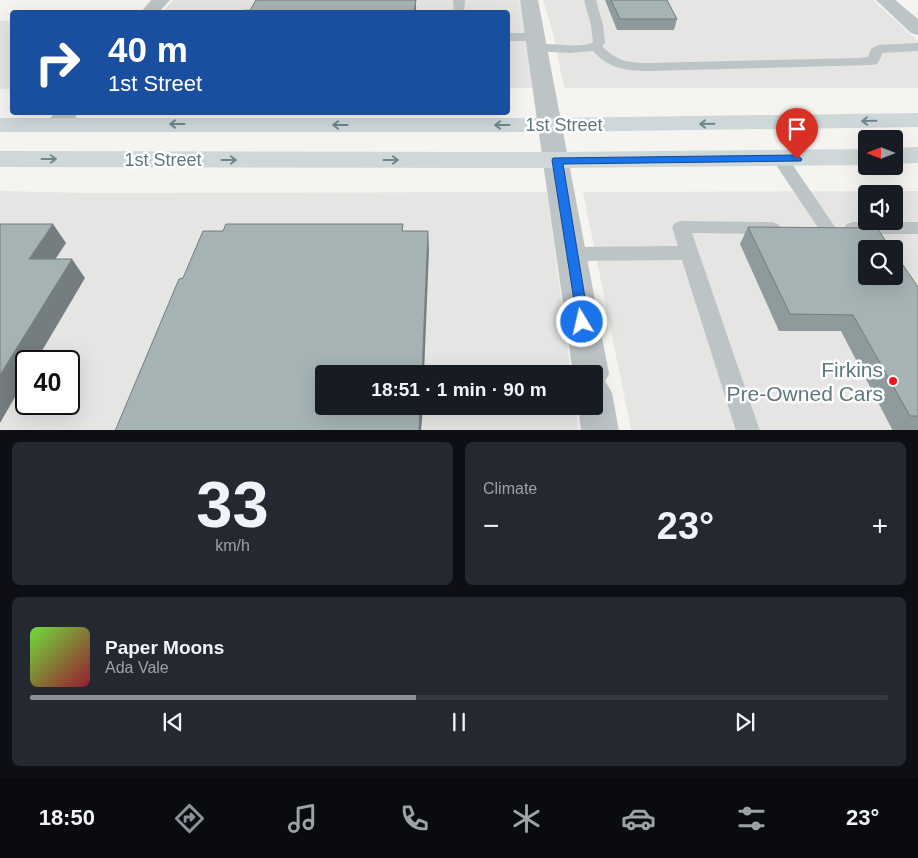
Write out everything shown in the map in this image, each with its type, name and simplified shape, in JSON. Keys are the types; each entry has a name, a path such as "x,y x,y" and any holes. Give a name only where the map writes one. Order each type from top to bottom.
{"main road":[{"name":"1st Street","path":"0,125 63,118 551,125 918,120"},
{"path":"903,156 918,155"},
{"name":"1st Street","path":"0,159 557,160 858,157"}],"street":[{"path":"152,10 161,0"},
{"path":"529,0 590,365"},
{"path":"885,0 918,29"},
{"path":"598,415 600,430"}],"lane":[{"path":"510,37 586,49 596,47 599,43 597,25 590,0"},
{"path":"596,47 611,62 632,68 872,61 876,57 875,52 878,48 918,47"},
{"path":"780,159 807,228"},
{"path":"748,430 681,228 918,228"},
{"path":"571,254 690,253"}],"shaded area":[{"path":"173,0 519,0 528,38 534,88 510,88 510,10 165,10"},
{"path":"543,0 873,0 918,41 918,88 564,88 554,37"},
{"path":"0,21 10,21 10,89 0,89"},
{"path":"0,191 89,193 547,192 570,365 315,365 315,415 576,415 579,430 0,430"},
{"path":"858,191 858,230 903,230 903,191 918,191 918,430 631,430 583,192"}],"building":[{"path":"256,0 416,0 414,10 250,10"},
{"path":"611,0 667,0 677,19 620,19"},
{"path":"0,224 53,224 29,259 72,259 0,375"},
{"path":"226,224 403,224 402,231 428,231 422,365 315,365 315,415 420,415 419,430 115,430 179,279 183,278 203,231 223,231"},
{"name":"Firkins Pre-Owned Cars","path":"748,227 858,228 858,230 878,230 885,240 858,240 858,285 903,285 903,265 918,287 918,416 910,416 853,315 790,314"}],"place":[{"name":"Firkins Pre-Owned Cars","path":"893,381"}],"route":[{"path":"582,322 557,160 797,159"}]}
